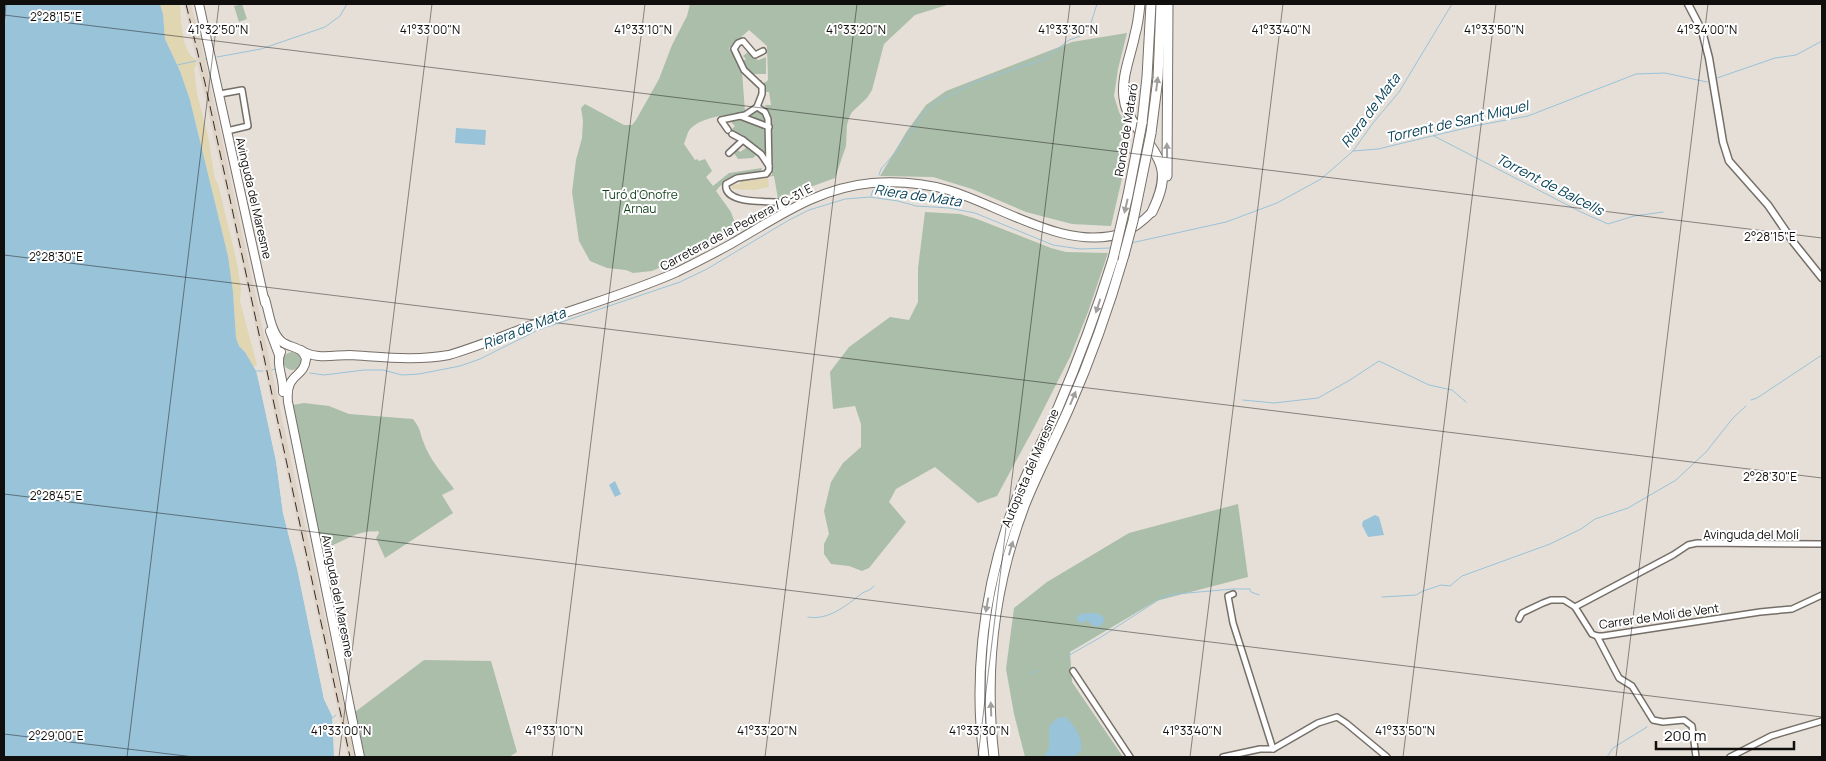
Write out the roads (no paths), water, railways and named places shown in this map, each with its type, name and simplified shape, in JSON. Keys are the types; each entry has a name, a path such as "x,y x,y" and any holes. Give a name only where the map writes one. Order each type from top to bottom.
{"highway":[{"path":"1140,4 1136,34 1124,80 1123,97 1127,112 1157,154 1162,166 1163,184 1152,212"},
{"name":"Ronda de Mataró","path":"1113,259 1142,123 1148,68 1151,4"},
{"name":"Ronda de Mataró","path":"1124,255 1151,133 1158,78 1161,4"},
{"path":"1152,212 1156,209 1164,192 1168,172 1168,4"},
{"name":"Autopista del Maresme","path":"994,757 990,672 994,624 1009,554 1025,504 1093,349 1124,255"},
{"name":"Autopista del Maresme","path":"984,757 980,701 980,666 986,612 1000,549 1014,505 1092,325 1113,259"}],"main road":[{"name":"Avinguda del Maresme","path":"199,4 265,299 268,322 279,355"},
{"name":"Carretera de la Pedrera / C-31 E","path":"327,356 350,355 425,359 449,355 640,287 729,245 786,212 826,193 856,185 884,182 907,183 948,190 969,197 1030,224 1077,236 1097,238 1113,236 1132,229 1152,212"},
{"name":"Avinguda del Maresme","path":"265,299 277,336 292,347"},
{"path":"292,347 309,355 327,356 311,362 298,373 287,374 281,369 278,362 279,355 284,349 292,347"},
{"path":"301,350 305,356 304,367"},
{"name":"Avinguda del Maresme","path":"281,369 284,380 284,403 295,440"},
{"name":"Avinguda del Maresme","path":"298,373 290,381 287,392 295,440 360,757"}],"street":[{"path":"1688,4 1702,31 1709,58 1725,152 1730,161 1768,205 1794,243 1822,278"},
{"path":"728,130 721,120 750,113 757,107 763,91 758,82 744,70 734,49 738,42 743,41 755,55 763,51"},
{"name":"Avinguda del Maresme","path":"220,94 242,90 248,126 228,131"},
{"path":"757,107 767,115 770,166 766,174 737,178 726,184 726,191 728,194 739,199 777,202 786,212"},
{"path":"740,116 769,128"},
{"path":"732,134 761,154 770,166"},
{"path":"730,153 743,140"},
{"name":"Avinguda del Molí","path":"1575,607 1673,555 1688,545 1697,543 1822,544"},
{"path":"1233,594 1228,596 1233,623 1273,749"},
{"name":"Carrer de Molí de Vent","path":"1575,607 1592,634 1597,636 1792,609 1822,595"},
{"path":"1518,619 1522,614 1551,600 1564,600 1575,607"},
{"path":"1597,636 1619,678 1632,686 1654,720 1663,722 1684,720 1692,726 1696,757"},
{"path":"1073,672 1130,757"},
{"path":"1223,757 1260,749 1273,749 1318,723 1337,718 1346,723 1387,757"},
{"path":"1730,757 1771,736 1822,721"}],"water":[{"path":"4,4 160,4 163,14 165,39 180,71 190,100 228,256 236,338 239,346 245,352 256,371 260,387 276,461 283,513 297,568 324,699 332,716 334,757 4,757"},
{"path":"456,128 486,130 485,145 455,143"},
{"path":"615,481 621,494 615,497 609,485"},
{"path":"1375,515 1379,517 1384,535 1368,537 1362,525 1363,521"},
{"path":"1087,613 1103,616 1104,622 1099,627 1092,625 1087,620 1083,623 1078,622 1078,615"},
{"path":"1060,717 1067,718 1076,729 1081,742 1081,751 1074,757 1044,757 1049,748 1049,727"}],"waterway":[{"path":"217,57 261,49 325,27 340,16 347,4"},
{"path":"879,175 881,169 926,111 937,102 978,81 1045,59 1069,40 1083,35 1091,23 1097,4"},
{"name":"Riera de Mata","path":"1131,243 1226,222 1277,203 1321,179 1353,151 1399,92 1452,4"},
{"name":"Torrent de Sant Miquel","path":"1717,78 1775,58 1796,55 1822,41"},
{"path":"177,65 196,61"},
{"name":"Torrent de Sant Miquel","path":"1353,151 1378,149 1474,126 1528,116 1636,74 1665,73 1707,82"},
{"name":"Torrent de Balcells","path":"1434,136 1608,224 1634,216 1663,212"},
{"path":"871,196 873,190"},
{"name":"Riera de Mata","path":"310,373 324,375 364,370 383,370 402,375 419,374 460,366 480,359 538,330 680,282 707,269 789,220 809,210 845,199 870,197 916,206 949,208 975,213 1053,245 1080,249 1111,248"},
{"path":"1751,400 1757,398 1822,355"},
{"path":"1243,400 1274,403 1318,398 1379,361 1429,385 1452,390 1466,402"},
{"name":"Riera de Mata","path":"256,371 263,371"},
{"path":"1382,597 1416,595 1441,585 1450,586 1462,576 1550,544 1581,529 1595,519 1628,508 1676,480 1706,452 1733,418 1746,406"},
{"path":"808,617 823,617 837,611 874,586"},
{"path":"1066,657 1163,597 1176,594 1233,589 1250,589 1251,592 1259,595"},
{"path":"1031,674 1038,671"},
{"path":"332,718 336,715"},
{"path":"1607,757 1613,748 1647,727"}],"railway":[{"path":"186,4 205,83 350,757"}],"park label":[{"name":"Turó d'Onofre Arnau","path":"640,201"}]}
